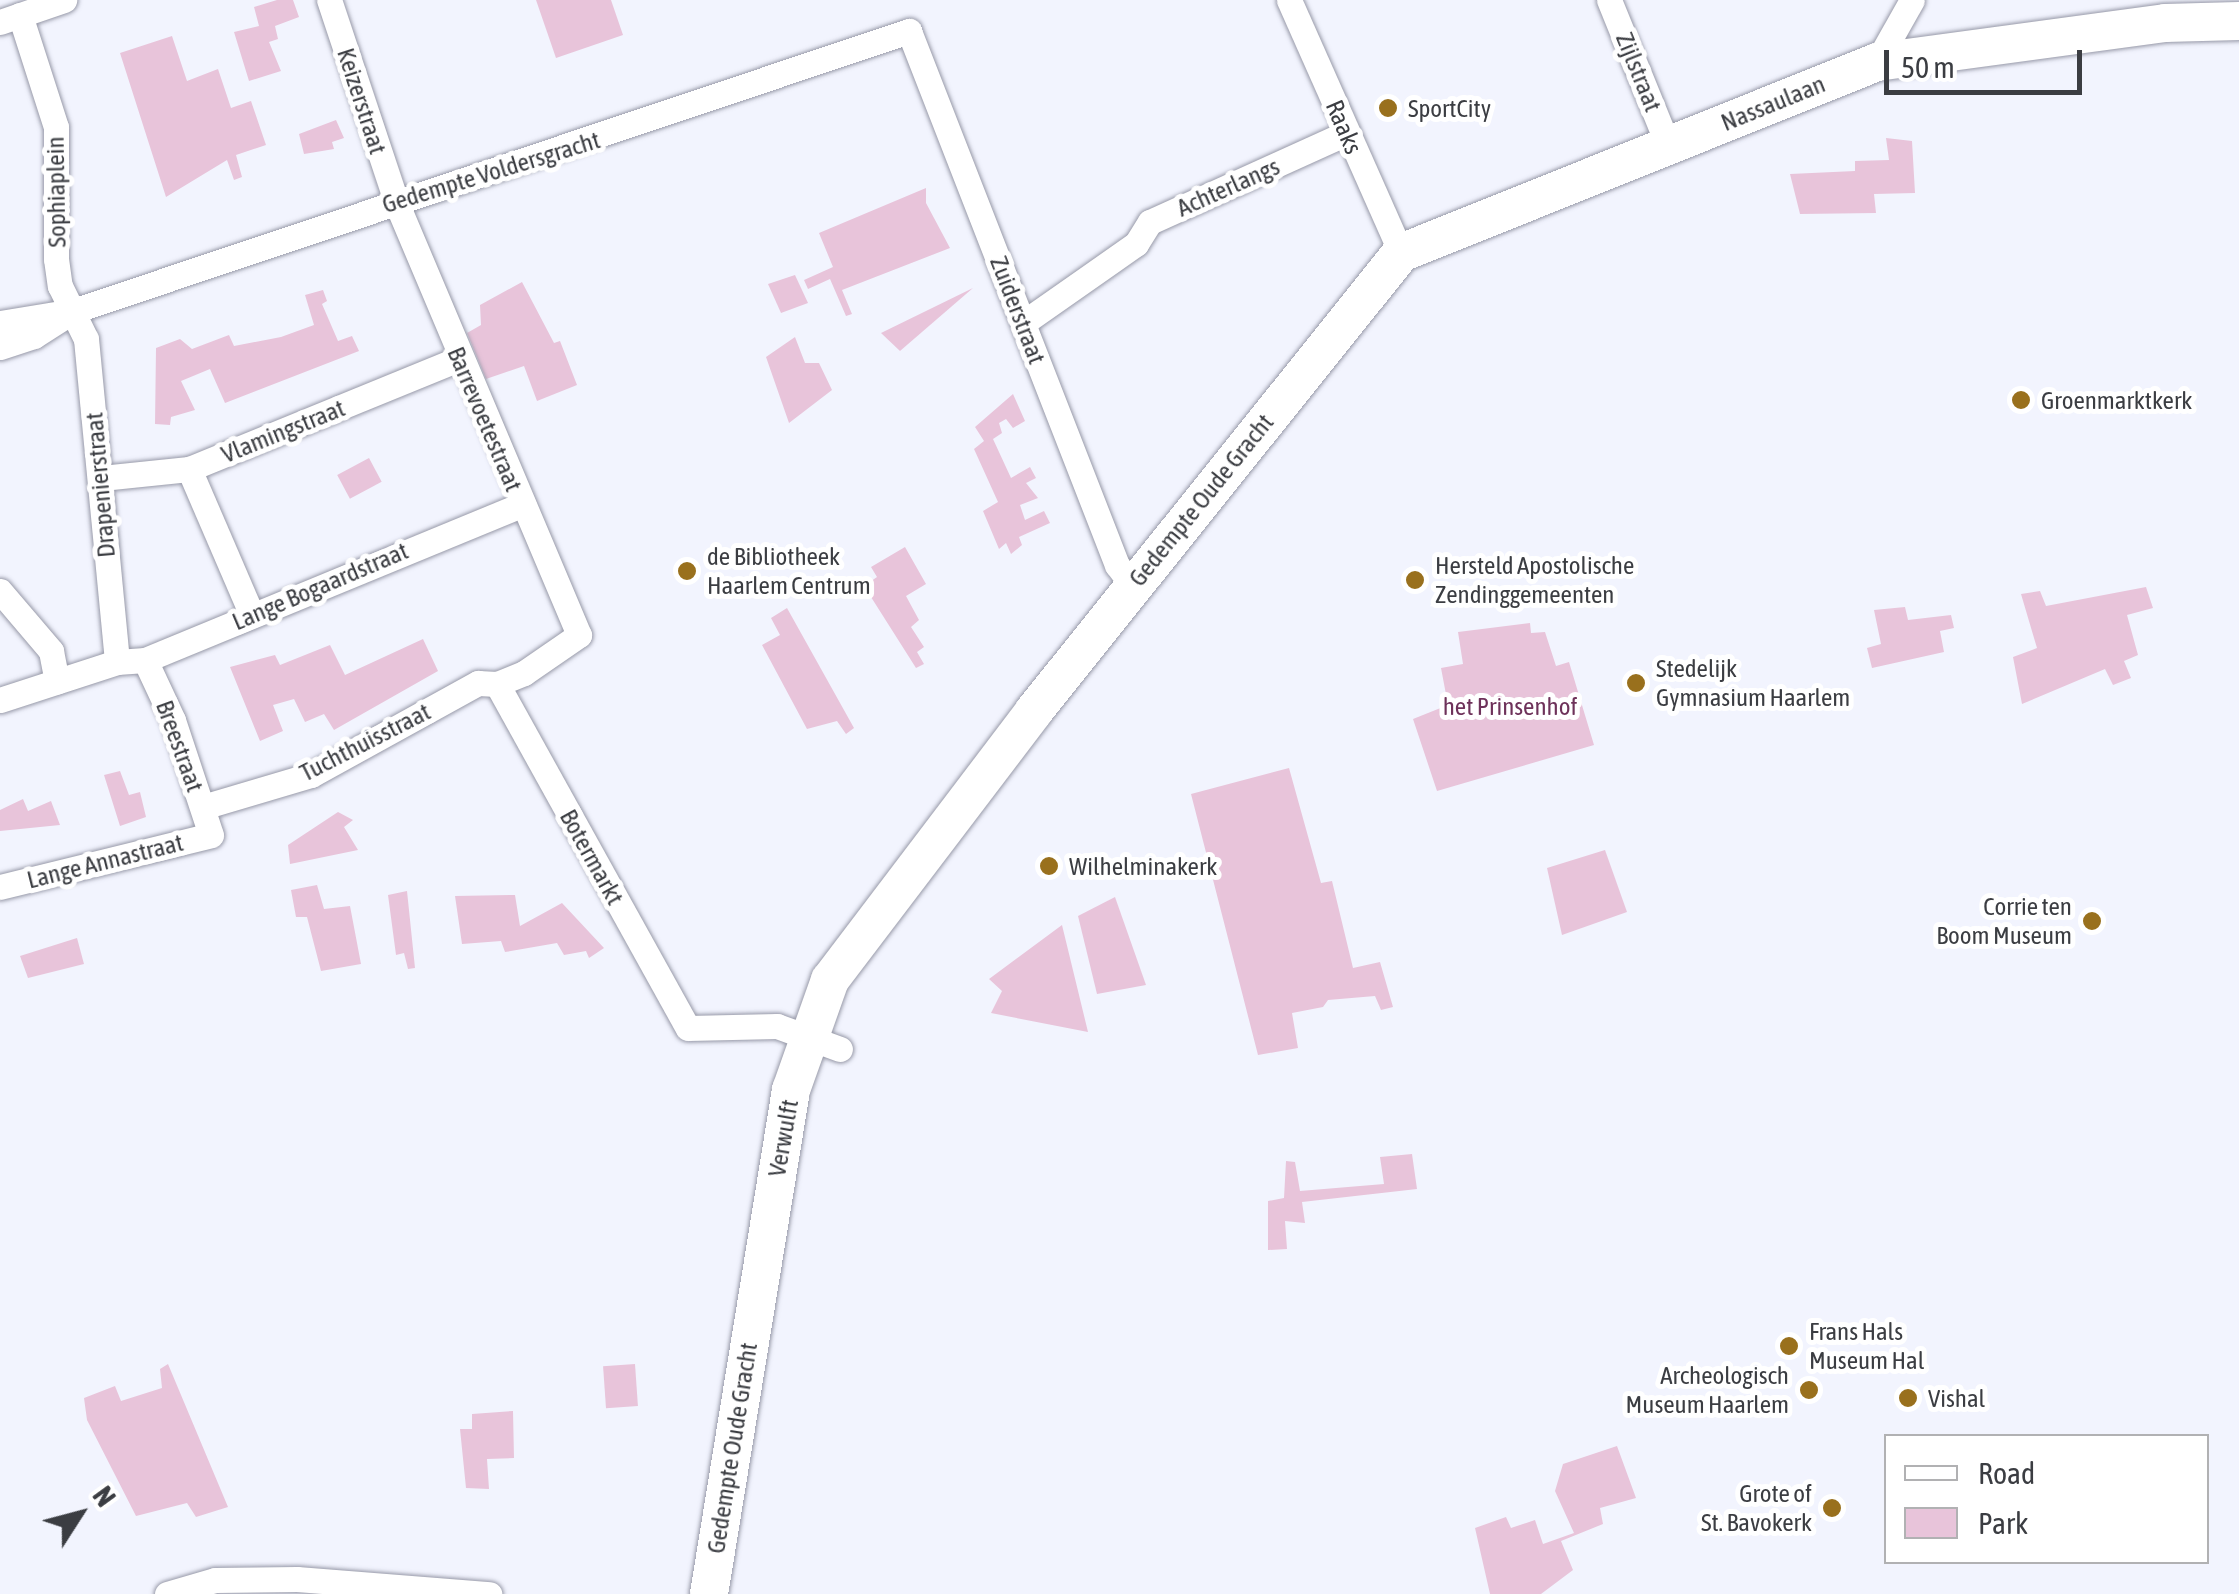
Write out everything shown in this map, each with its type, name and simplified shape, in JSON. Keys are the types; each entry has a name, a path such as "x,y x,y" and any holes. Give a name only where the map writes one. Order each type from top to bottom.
{"street":[{"path":"10,18 64,0"},
{"name":"Keizerstraat","path":"329,0 396,201"},
{"name":"Raaks","path":"1289,0 1401,254"},
{"name":"Zijlstraat","path":"1609,0 1668,144"},
{"path":"1878,62 1912,0"},
{"name":"Nassaulaan","path":"1668,144 1878,62 2221,14"},
{"name":"Sophiaplein","path":"10,18 56,127 56,260 73,311"},
{"name":"Gedempte Voldersgracht","path":"73,311 396,201 693,108 909,31"},
{"name":"Zuiderstraat","path":"909,31 1117,566 1132,586"},
{"name":"Achterlangs","path":"1023,322 1136,244 1150,222 1346,134"},
{"name":"Gedempte Oude Gracht","path":"830,980 1132,586 1401,254 1668,144"},
{"name":"Barrevoetestraat","path":"396,201 459,359 579,635"},
{"path":"0,323 73,311"},
{"path":"0,347 34,336 73,311"},
{"name":"Drapenierstraat","path":"73,311 86,339 117,662"},
{"name":"Vlamingstraat","path":"102,478 189,469 459,359"},
{"path":"189,469 252,615"},
{"name":"Lange Bogaardstraat","path":"0,700 117,662 144,660 522,504"},
{"path":"0,591 51,651 58,680"},
{"name":"Tuchthuisstraat","path":"203,807 311,775 478,683 497,684 524,672 579,635"},
{"name":"Breestraat","path":"144,660 203,807 210,835"},
{"name":"Botermarkt","path":"497,684 688,1028 752,1023 824,1042"},
{"name":"Lange Annastraat","path":"0,887 210,835"},
{"name":"Verwulft","path":"756,1301 790,1090 824,1042 830,980"},
{"name":"Gedempte Oude Gracht","path":"709,1594 756,1301"},
{"path":"167,1594 215,1580 297,1579 489,1594"}],"green space":[{"path":"293,0 299,17 275,26 278,39 269,42 281,71 249,81 234,32 259,26 254,7"},
{"path":"536,0 611,0 623,35 556,58"},
{"path":"172,36 187,81 218,69 231,108 251,101 266,145 236,155 242,177 234,180 227,160 166,197 120,53"},
{"path":"336,120 344,138 332,142 334,149 304,154 299,134"},
{"path":"1886,138 1912,141 1915,193 1874,194 1876,213 1800,214 1790,174 1855,171 1855,161 1889,160"},
{"path":"926,188 926,203 950,248 842,290 852,314 846,316 830,279 808,289 804,280 833,267 819,233"},
{"path":"795,275 808,303 781,313 768,284"},
{"path":"522,282 554,343 560,341 577,385 537,401 524,366 486,379 467,333 481,325 480,305"},
{"path":"973,288 900,351 881,333"},
{"path":"323,290 327,301 322,304 338,341 352,336 359,351 225,403 210,369 181,381 195,410 171,417 170,425 155,424 156,348 180,339 192,349 229,335 234,346 281,337 314,325 305,295"},
{"path":"795,337 805,363 819,363 832,390 789,423 766,357"},
{"path":"1013,394 1025,421 1013,428 1006,419 999,423 1002,433 993,439 1011,478 1030,467 1036,478 1026,483 1038,498 1020,505 1025,520 1044,511 1050,523 1019,537 1022,545 1011,554 1006,543 999,549 983,511 998,502 974,449 984,441 975,427"},
{"path":"369,458 382,482 350,499 337,475"},
{"path":"905,547 926,584 906,596 919,620 911,627 924,647 917,652 924,664 916,668 864,586 877,577 871,567"},
{"path":"2146,587 2153,608 2127,615 2138,655 2124,661 2131,678 2113,685 2105,669 2022,704 2013,657 2037,648 2021,594 2040,591 2046,606"},
{"path":"1905,607 1908,620 1951,615 1954,628 1940,631 1944,652 1872,668 1867,648 1881,644 1874,610"},
{"path":"787,608 854,728 846,734 837,721 807,729 762,645 780,635 771,618"},
{"name":"het Prinsenhof","path":"1530,623 1531,633 1545,632 1556,666 1569,662 1594,745 1437,791 1413,719 1448,705 1441,668 1463,664 1458,632"},
{"path":"423,639 438,671 334,730 324,714 305,722 294,699 273,705 283,731 260,741 230,667 275,655 280,665 330,645 345,675"},
{"path":"1289,768 1321,883 1332,881 1353,968 1380,962 1393,1007 1381,1010 1375,996 1328,1000 1323,1007 1292,1013 1298,1048 1258,1055 1191,794"},
{"path":"120,771 129,795 140,792 146,817 120,826 104,775"},
{"path":"23,799 28,811 51,801 60,825 0,831 0,810"},
{"path":"338,812 353,820 344,827 358,850 290,864 288,845"},
{"path":"1605,850 1627,912 1562,935 1547,868"},
{"path":"317,885 324,909 350,906 361,964 321,971 307,917 296,917 291,890"},
{"path":"407,891 415,968 408,969 404,953 396,955 388,895"},
{"path":"515,895 520,926 562,903 604,948 589,958 586,951 564,955 557,943 505,952 501,941 462,944 455,896"},
{"path":"1115,897 1146,985 1097,994 1078,916"},
{"path":"1062,925 1088,1032 991,1013 1002,991 989,979"},
{"path":"77,938 84,964 28,978 20,956"},
{"path":"1412,1154 1417,1189 1302,1202 1305,1223 1285,1221 1287,1249 1268,1250 1268,1201 1284,1198 1286,1161 1295,1162 1300,1191 1384,1184 1380,1157"},
{"path":"168,1364 228,1507 196,1517 187,1503 136,1516 87,1420 84,1398 115,1386 121,1401 162,1388 160,1369"},
{"path":"635,1364 638,1406 606,1408 603,1366"},
{"path":"513,1411 514,1458 487,1459 489,1489 466,1488 460,1429 472,1429 472,1414"},
{"path":"1617,1446 1636,1498 1600,1508 1603,1524 1561,1541 1573,1570 1541,1594 1490,1594 1475,1528 1506,1517 1511,1528 1535,1520 1543,1544 1574,1533 1555,1491 1563,1464"}],"place":[{"name":"SportCity","path":"1388,108"},
{"name":"Groenmarktkerk","path":"2021,400"},
{"name":"de Bibliotheek Haarlem Centrum","path":"687,571"},
{"name":"Hersteld Apostolische Zendinggemeenten","path":"1415,580"},
{"name":"Stedelijk Gymnasium Haarlem","path":"1636,683"},
{"name":"Wilhelminakerk","path":"1049,866"},
{"name":"Corrie ten Boom Museum","path":"2092,921"},
{"name":"Frans Hals Museum Hal","path":"1789,1346"},
{"name":"Archeologisch Museum Haarlem","path":"1809,1390"},
{"name":"Vishal","path":"1908,1398"},
{"name":"Grote of St. Bavokerk","path":"1832,1508"}]}
